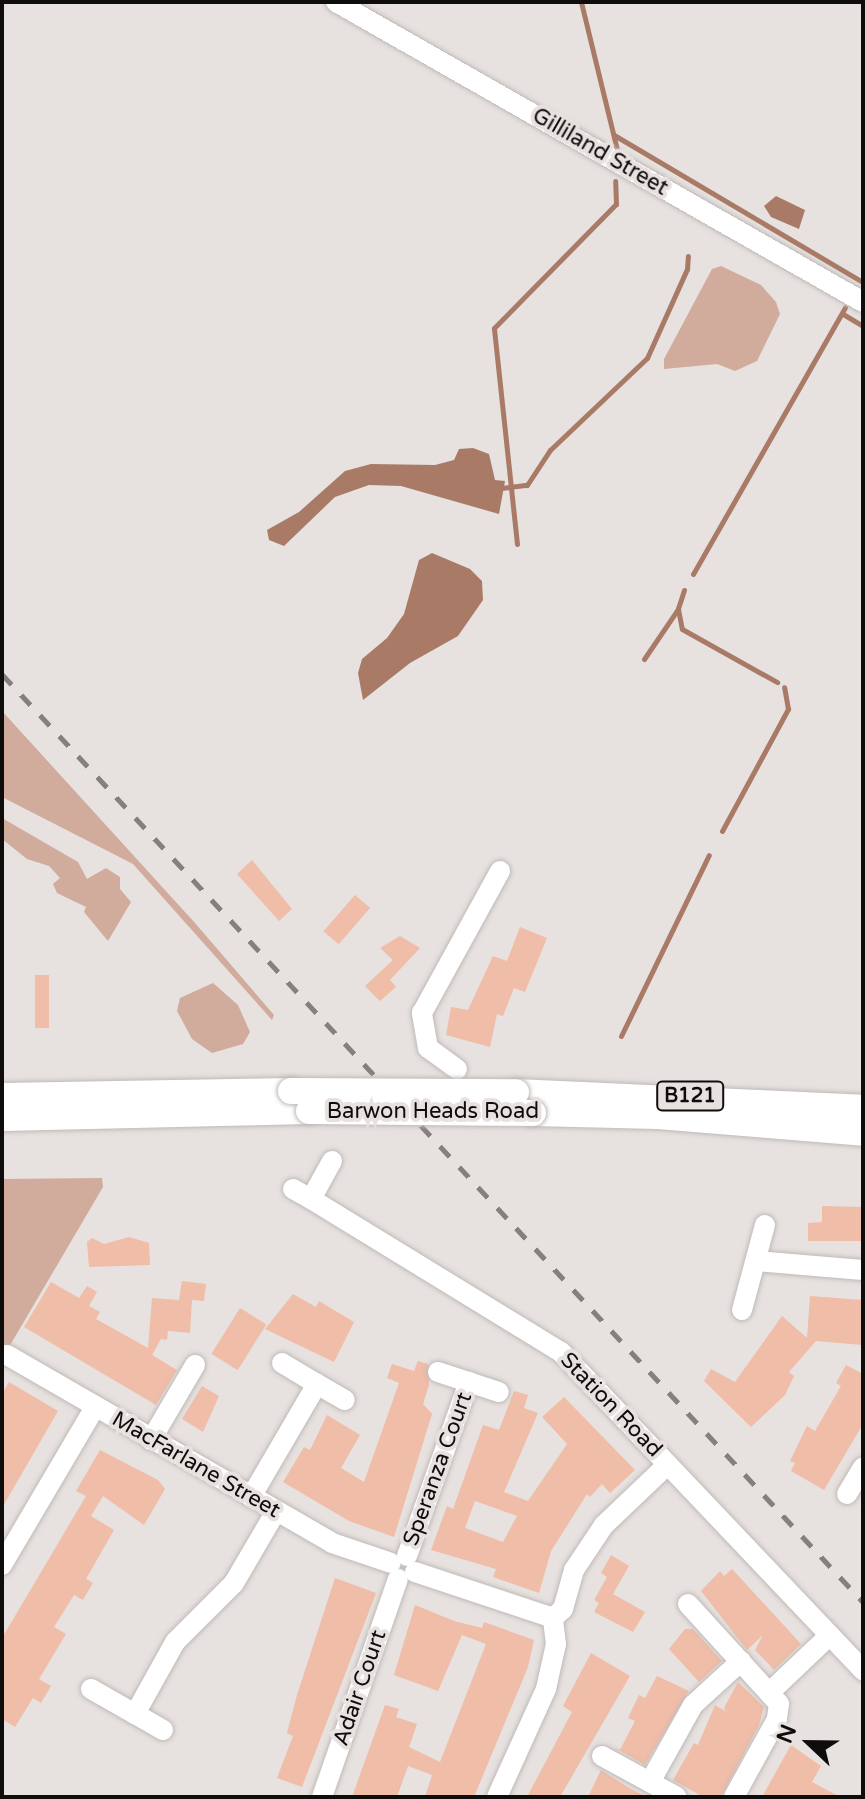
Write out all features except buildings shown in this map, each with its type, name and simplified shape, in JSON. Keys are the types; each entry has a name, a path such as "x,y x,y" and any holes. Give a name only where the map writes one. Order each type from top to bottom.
{"main road":[{"name":"Barwon Heads Road","path":"2,1096 291,1091 516,1092 863,1108"},
{"name":"Barwon Heads Road","path":"2,1118 309,1111 533,1113 658,1116 863,1133"}],"street":[{"name":"Gilliland Street","path":"336,2 863,302"},
{"path":"457,1069 428,1048 422,1013 500,871"},
{"name":"Station Road","path":"332,1161 302,1194 549,1343 863,1670"},
{"path":"742,1310 765,1225"},
{"path":"756,1261 863,1270"},
{"name":"MacFarlane Street","path":"7,1355 332,1543 553,1618"},
{"path":"282,1363 345,1400"},
{"path":"151,1440 195,1365"},
{"name":"Speranza Court","path":"438,1372 499,1392"},
{"name":"Speranza Court","path":"403,1568 469,1382"},
{"path":"251,1497 317,1384"},
{"path":"2,1565 95,1407"},
{"path":"497,1797 546,1689 556,1644 553,1618 563,1609 574,1570 604,1525 668,1464"},
{"path":"847,1494 863,1467"},
{"path":"135,1714 175,1642 234,1583 276,1511"},
{"name":"Adair Court","path":"322,1797 403,1568"},
{"path":"688,1604 775,1699"},
{"path":"734,1797 775,1699 830,1635"},
{"path":"650,1782 693,1705 741,1661"},
{"path":"91,1689 163,1730"},
{"path":"602,1756 677,1797"}],"shaded area":[{"path":"776,196 805,210 799,229 771,217 764,206"},
{"path":"721,266 761,285 776,302 780,314 757,361 735,371 717,364 664,369 664,359 712,269"},
{"path":"473,448 489,454 495,480 505,481 499,514 401,486 369,485 335,497 284,546 269,540 267,530 299,512 345,471 371,464 435,465 454,460 459,449"},
{"path":"432,553 470,569 482,581 483,600 458,636 410,663 363,700 358,673 362,659 387,638 404,614 419,560"},
{"path":"2,711 195,923 274,1015 272,1020 133,864 2,797"},
{"path":"2,818 78,862 87,879 106,868 120,877 120,889 131,902 108,941 84,912 86,907 57,893 53,884 60,878 49,866 27,859 2,839"},
{"path":"213,983 238,1005 250,1032 243,1044 212,1053 192,1039 177,1011 180,998"},
{"path":"102,1178 103,1187 2,1359 2,1179"}],"waterway":[{"path":"581,2 618,154"},
{"path":"614,135 863,282"},
{"path":"517,544 494,328 616,204 615,181"},
{"path":"501,488 527,485 550,450 647,358 687,269 688,256"},
{"path":"693,574 845,307"},
{"path":"843,314 863,326"},
{"path":"684,590 678,609 682,629 777,682"},
{"path":"644,659 678,609"},
{"path":"722,831 788,709 784,687"},
{"path":"621,1036 709,855"}],"railway":[{"path":"2,674 863,1602"}]}
